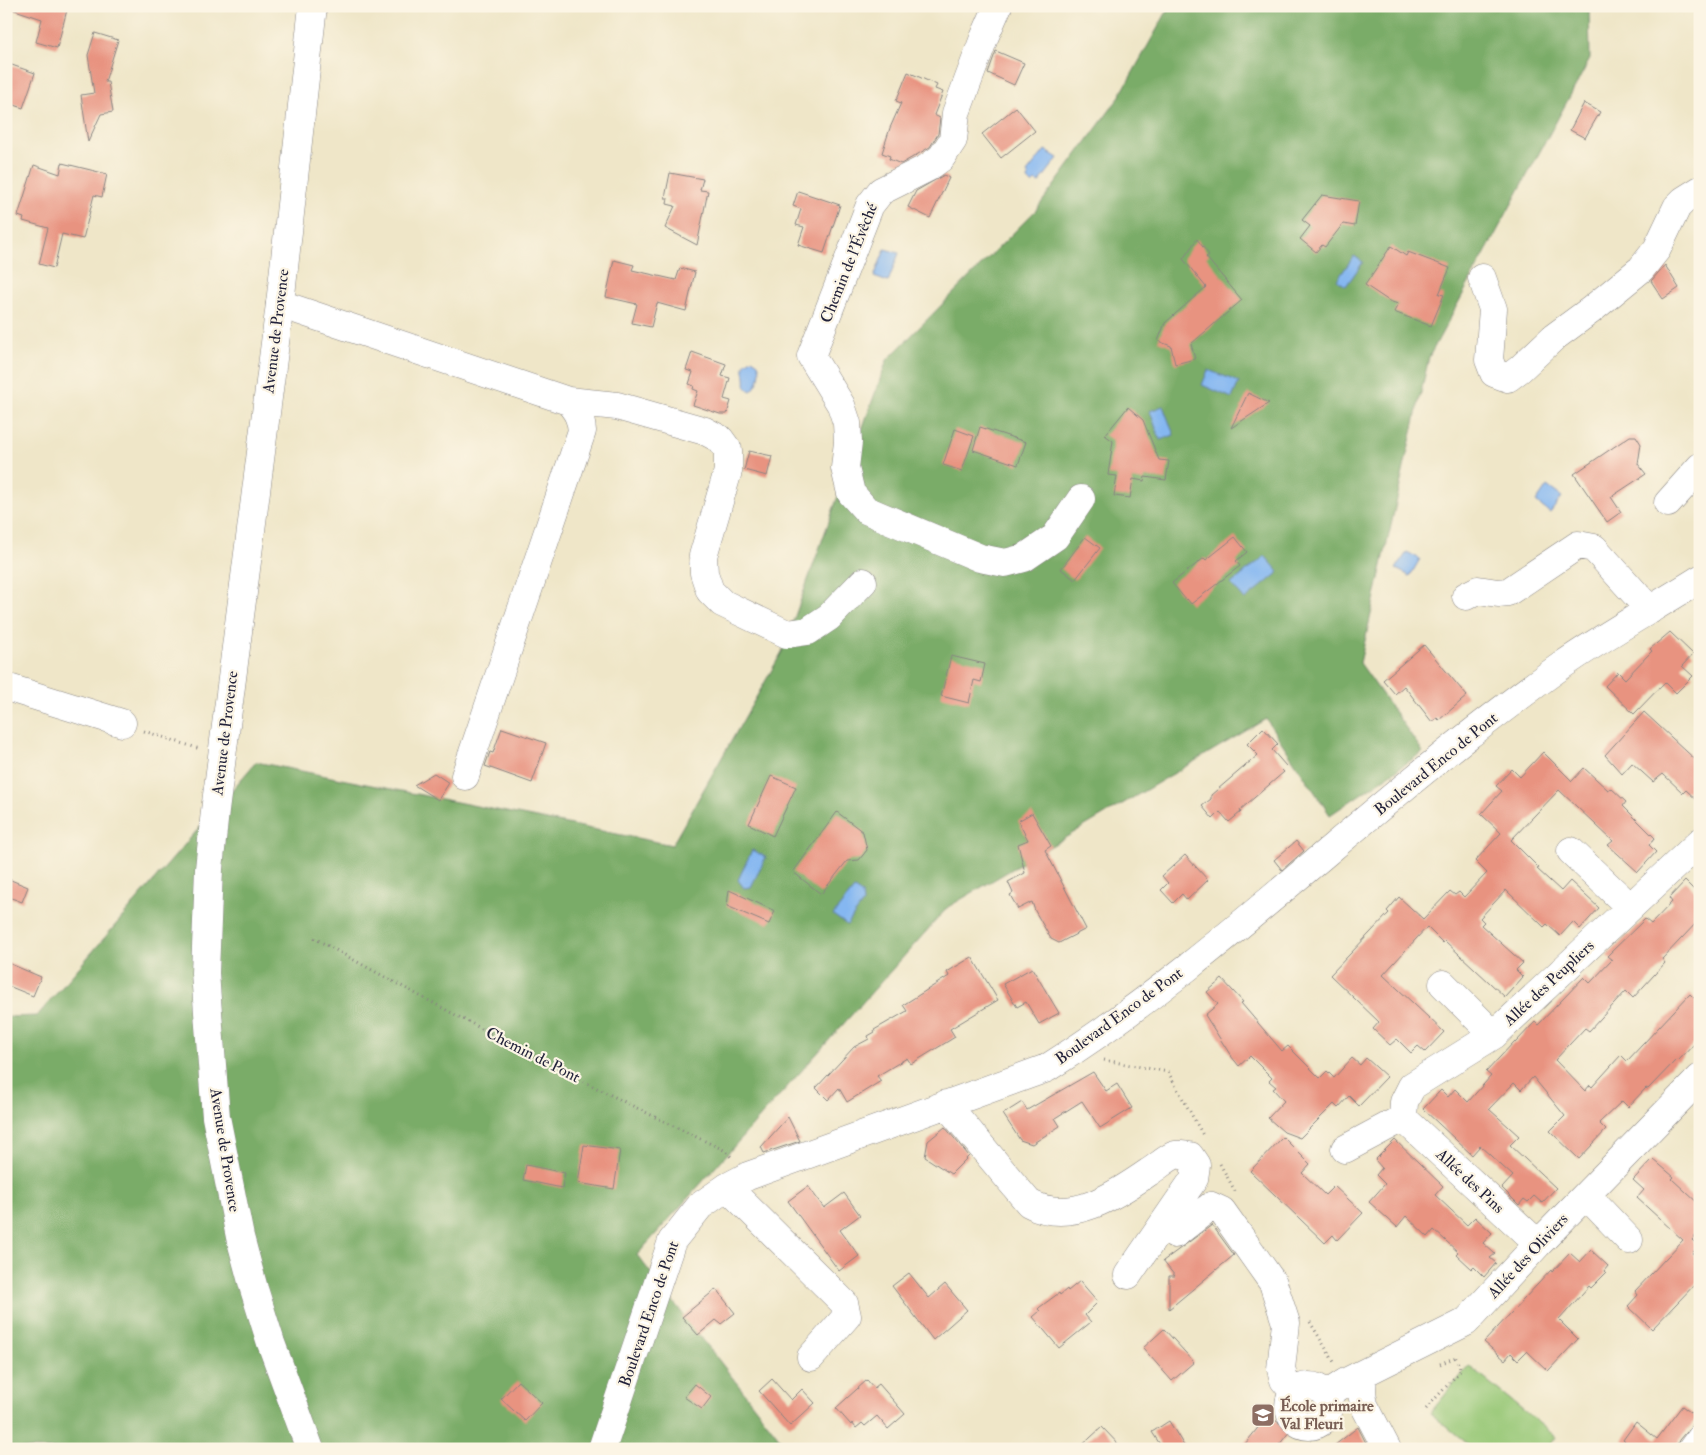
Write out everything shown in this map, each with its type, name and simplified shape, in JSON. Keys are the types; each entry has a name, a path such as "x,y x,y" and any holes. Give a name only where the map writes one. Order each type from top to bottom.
{"street":[{"name":"Avenue de Provence","path":"310,1449 271,1343 240,1237 216,1117 205,973 209,870 215,811 280,304 313,6"},
{"name":"Chemin de l'Évêché","path":"998,6 956,112 953,140 940,158 927,168 881,191 870,205 811,356 841,404 847,423 848,442 845,468 851,492 866,510 980,558 1005,563 1024,558 1055,537 1081,499"},
{"path":"1482,278 1493,309 1489,360 1494,373 1508,378 1553,338 1642,270 1657,249 1677,207 1700,190"},
{"path":"280,304 568,401 617,406 705,431 720,439 728,450 728,471 703,556 704,573 710,591 722,603 787,634 808,632 829,617 863,582"},
{"path":"465,776 582,432 581,420 576,409 568,401"},
{"path":"1668,503 1700,467"},
{"path":"1466,596 1478,590 1498,593 1508,592 1578,545 1594,548 1650,610"},
{"name":"Boulevard Enco de Pont","path":"602,1449 672,1242 700,1206 737,1181 1047,1068 1079,1048 1160,989 1468,736 1562,666 1700,579"},
{"path":"6,687 122,723"},
{"name":"Allée des Peupliers","path":"1403,1118 1404,1102 1412,1086 1494,1035 1700,842"},
{"path":"1571,851 1630,907"},
{"path":"1443,984 1494,1035"},
{"name":"Allée des Oliviers","path":"1176,1234 1211,1206 1222,1211 1273,1283 1286,1323 1281,1369 1284,1380 1294,1392 1289,1407 1290,1414 1302,1425 1318,1424 1325,1419 1328,1411 1329,1403 1326,1395 1346,1382 1466,1322 1538,1244 1700,1078"},
{"path":"946,1104 1029,1203 1038,1208 1075,1210 1095,1204 1119,1193 1175,1155 1190,1156 1196,1164 1194,1179 1128,1275"},
{"path":"1345,1148 1403,1118"},
{"name":"Allée des Pins","path":"1403,1118 1538,1244"},
{"path":"737,1181 844,1303 847,1316 811,1357"},
{"path":"1586,1195 1629,1240"},
{"path":"1363,1374 1362,1392 1364,1405 1387,1449"},
{"path":"1692,1449 1700,1438"}],"path":[{"path":"168,739 203,750"},
{"name":"Chemin de Pont","path":"314,938 404,988 726,1151 737,1181"},
{"path":"1426,1410 1461,1370 1446,1332"}],"green space":[{"path":"1170,6 1589,6 1590,59 1429,357 1360,663 1423,752 1330,815 1266,719 948,907 637,1255 788,1449 6,1449 6,1017 37,1016 256,762 672,845 782,652 887,360 1036,210 1118,99"},
{"path":"1469,1366 1556,1437 1547,1449 1474,1449 1430,1413"}],"water":[{"path":"1045,150 1058,158 1039,183 1035,181 1032,184 1028,180 1029,176 1027,173"},
{"path":"885,249 899,253 888,282 874,277"},
{"path":"1354,256 1363,262 1346,286 1337,280"},
{"path":"752,359 758,363 760,374 756,386 751,391 746,387 744,369 746,363"},
{"path":"1208,370 1239,382 1232,398 1202,385"},
{"path":"1163,406 1174,435 1160,440 1150,411"},
{"path":"1547,486 1562,497 1550,513 1536,502"},
{"path":"1407,552 1420,559 1410,576 1396,569"},
{"path":"1265,556 1279,572 1245,600 1231,584"},
{"path":"752,850 766,857 751,887 744,888 738,880"},
{"path":"854,889 862,894 863,903 847,925 833,915"}],"building":[{"path":"12,6 68,6 57,48 36,42 42,19 12,9"},
{"path":"95,33 118,40 105,82 108,82 113,112 101,114 88,142 81,95 94,93 88,55"},
{"path":"996,51 1024,63 1014,85 988,73"},
{"path":"6,63 35,73 23,108 6,102"},
{"path":"908,72 937,85 935,89 943,92 934,115 940,118 938,134 930,147 901,164 889,159 890,156 882,153 901,103 896,101"},
{"path":"1584,103 1600,112 1585,138 1570,130"},
{"path":"1016,107 1035,131 1001,158 982,134"},
{"path":"62,163 107,174 102,197 94,195 83,239 62,234 54,268 39,264 48,228 23,221 24,218 18,216 34,165 60,174"},
{"path":"670,173 703,179 700,190 708,191 697,245 665,228 675,206 667,204 668,198 665,198"},
{"path":"944,175 949,178 930,218 908,207 916,191"},
{"path":"798,191 840,205 824,253 798,245 804,227 796,225 801,209 793,206"},
{"path":"1322,195 1359,201 1355,226 1343,224 1325,247 1322,245 1316,252 1300,239 1310,226 1302,220"},
{"path":"1197,239 1209,255 1206,257 1242,300 1191,344 1195,359 1175,364 1171,346 1158,341 1165,323 1206,287 1183,259"},
{"path":"1391,246 1406,256 1408,252 1450,268 1439,294 1444,295 1431,326 1394,312 1398,304 1389,301 1365,285"},
{"path":"614,260 634,265 632,270 676,280 680,268 695,272 686,311 657,303 651,327 632,323 637,304 606,297"},
{"path":"1665,265 1679,288 1663,299 1651,281"},
{"path":"692,352 726,364 722,376 730,378 724,399 731,401 727,414 720,414 693,405 698,391 689,384 693,372 686,370"},
{"path":"1248,393 1269,403 1231,428"},
{"path":"1128,407 1143,420 1159,460 1169,461 1166,480 1145,477 1144,481 1133,479 1130,498 1114,496 1117,476 1108,475 1113,441 1105,435"},
{"path":"980,427 1026,442 1018,465 973,450"},
{"path":"955,429 974,436 962,471 943,465"},
{"path":"1630,436 1636,436 1641,444 1638,464 1646,474 1611,497 1621,512 1607,522 1574,474"},
{"path":"749,451 772,456 767,476 744,470"},
{"path":"1085,537 1100,548 1075,580 1061,569"},
{"path":"1235,537 1247,552 1236,561 1240,566 1191,604 1172,583"},
{"path":"1670,632 1693,654 1682,666 1693,676 1676,693 1665,682 1634,714 1605,686 1618,672 1625,679 1652,651 1650,649"},
{"path":"1424,645 1467,696 1439,720 1437,718 1432,722 1404,686 1395,694 1383,680"},
{"path":"951,656 985,664 981,682 974,680 969,703 941,696"},
{"path":"1644,712 1700,764 1700,803 1686,790 1683,793 1663,774 1653,782 1632,763 1622,774 1605,755"},
{"path":"502,728 546,743 532,783 485,766 490,752 493,753"},
{"path":"1263,728 1278,744 1272,750 1286,766 1282,770 1284,772 1229,822 1220,812 1213,819 1202,806 1211,799 1211,795 1258,755 1247,744"},
{"path":"1543,752 1572,781 1584,768 1608,790 1611,788 1626,802 1623,806 1655,838 1649,845 1656,852 1638,872 1608,845 1613,841 1559,790 1511,840 1539,868 1537,869 1561,891 1570,881 1599,908 1580,929 1573,922 1560,936 1547,924 1544,927 1506,890 1480,918 1484,922 1481,925 1523,963 1516,970 1523,977 1505,997 1445,941 1443,943 1427,927 1383,975 1444,1032 1425,1052 1418,1046 1411,1053 1397,1039 1390,1045 1373,1029 1379,1022 1330,975 1389,913 1387,911 1399,897 1423,919 1450,891 1455,895 1459,892 1464,897 1487,873 1475,861 1501,833 1481,814 1502,791 1496,786 1512,769 1520,777"},
{"path":"434,773 449,783 438,800 414,785"},
{"path":"771,776 796,787 773,836 749,824"},
{"path":"837,812 863,832 867,850 859,860 847,861 821,894 793,872"},
{"path":"1032,813 1051,846 1045,850 1086,929 1059,943 1051,939 1032,902 1018,909 1010,895 1013,893 1008,882 1025,873 1018,844 1028,840 1018,821"},
{"path":"1296,841 1304,851 1282,870 1274,860"},
{"path":"1185,855 1208,880 1187,900 1182,894 1173,903 1161,890 1168,883 1162,876"},
{"path":"6,878 28,887 22,902 6,896"},
{"path":"1685,881 1700,896 1700,919 1662,959 1665,963 1633,998 1626,991 1589,1031 1585,1028 1555,1060 1585,1091 1590,1085 1592,1087 1621,1055 1627,1061 1690,994 1700,1004 1700,1038 1628,1107 1622,1101 1599,1123 1606,1130 1579,1159 1550,1131 1565,1116 1533,1077 1521,1090 1514,1083 1489,1109 1519,1136 1510,1145 1556,1188 1542,1203 1534,1196 1528,1202 1524,1199 1519,1205 1502,1188 1513,1176 1480,1146 1472,1155 1423,1109 1441,1090 1448,1097 1455,1089 1468,1102 1491,1076 1486,1072 1514,1042 1535,1022 1538,1025 1584,977 1590,983 1612,960 1607,956 1645,919 1651,924 1672,902 1669,898"},
{"path":"729,890 775,911 769,924 727,906"},
{"path":"972,957 998,1000 950,1029 955,1037 911,1064 907,1058 877,1076 881,1081 847,1102 839,1088 828,1100 816,1088 854,1047 869,1039 868,1036 875,1032 874,1030 907,1011 903,1005 949,976 947,972"},
{"path":"6,962 41,977 33,996 6,985"},
{"path":"1032,968 1059,1013 1039,1024 1026,1002 1017,1007 1003,984"},
{"path":"1222,979 1282,1051 1288,1046 1320,1078 1327,1071 1334,1078 1352,1058 1360,1065 1366,1058 1387,1077 1359,1106 1349,1096 1338,1108 1334,1104 1300,1138 1284,1132 1268,1118 1284,1101 1273,1089 1276,1087 1269,1081 1272,1078 1250,1056 1239,1066 1205,1015 1218,1004 1207,992"},
{"path":"1093,1072 1106,1091 1117,1084 1132,1108 1100,1128 1082,1101 1055,1118 1060,1126 1032,1144 1020,1140 1003,1114 1022,1102 1027,1110"},
{"path":"788,1117 800,1141 764,1153 761,1147"},
{"path":"945,1127 969,1156 951,1174 925,1157 928,1141"},
{"path":"1283,1137 1310,1164 1302,1173 1325,1195 1334,1186 1363,1213 1337,1240 1333,1235 1325,1243 1250,1171"},
{"path":"1395,1140 1443,1186 1435,1195 1467,1225 1475,1217 1492,1233 1483,1243 1495,1254 1490,1258 1496,1263 1484,1277 1456,1254 1458,1252 1434,1230 1428,1237 1406,1216 1397,1227 1369,1202 1385,1184 1376,1175 1382,1168 1375,1160"},
{"path":"584,1145 620,1150 614,1189 578,1183"},
{"path":"1653,1159 1674,1177 1672,1179 1700,1205 1700,1231 1692,1240 1699,1246 1692,1253 1700,1260 1700,1279 1652,1329 1628,1306 1638,1295 1635,1291 1683,1240 1637,1198 1644,1190 1633,1180"},
{"path":"526,1165 565,1173 562,1188 523,1180"},
{"path":"808,1186 824,1208 844,1193 860,1215 840,1230 859,1256 839,1271 788,1201"},
{"path":"1212,1225 1234,1255 1169,1309 1169,1276 1175,1276 1163,1261"},
{"path":"1591,1250 1608,1266 1604,1271 1606,1273 1591,1288 1589,1286 1559,1320 1578,1339 1548,1371 1527,1351 1518,1360 1511,1353 1505,1360 1484,1342 1551,1270 1552,1272 1570,1253 1580,1262"},
{"path":"909,1273 929,1298 945,1284 967,1310 933,1340 892,1286"},
{"path":"1080,1281 1098,1302 1085,1315 1091,1322 1059,1348 1033,1317 1040,1311 1038,1309 1040,1307 1059,1293 1060,1295 1067,1289 1068,1291"},
{"path":"716,1289 735,1313 721,1324 716,1320 698,1335 682,1317"},
{"path":"1164,1329 1194,1362 1172,1381 1143,1348"},
{"path":"772,1379 791,1400 802,1389 815,1403 790,1426 759,1391"},
{"path":"867,1380 874,1388 879,1384 905,1414 888,1429 877,1416 865,1426 862,1423 856,1428 836,1408"},
{"path":"518,1381 542,1403 525,1421 501,1399"},
{"path":"695,1384 711,1397 702,1409 684,1397"},
{"path":"1682,1406 1698,1418 1679,1440 1676,1449 1634,1449 1623,1440 1636,1422 1657,1439"},
{"path":"1268,1415 1290,1431 1279,1445 1285,1449 1241,1449"},
{"path":"1169,1421 1186,1449 1163,1449 1152,1432"},
{"path":"1102,1427 1123,1449 1078,1449"},
{"path":"1358,1427 1369,1449 1330,1449"}],"place":[{"name":"École primaire Val Fleuri","path":"1263,1415"}]}
